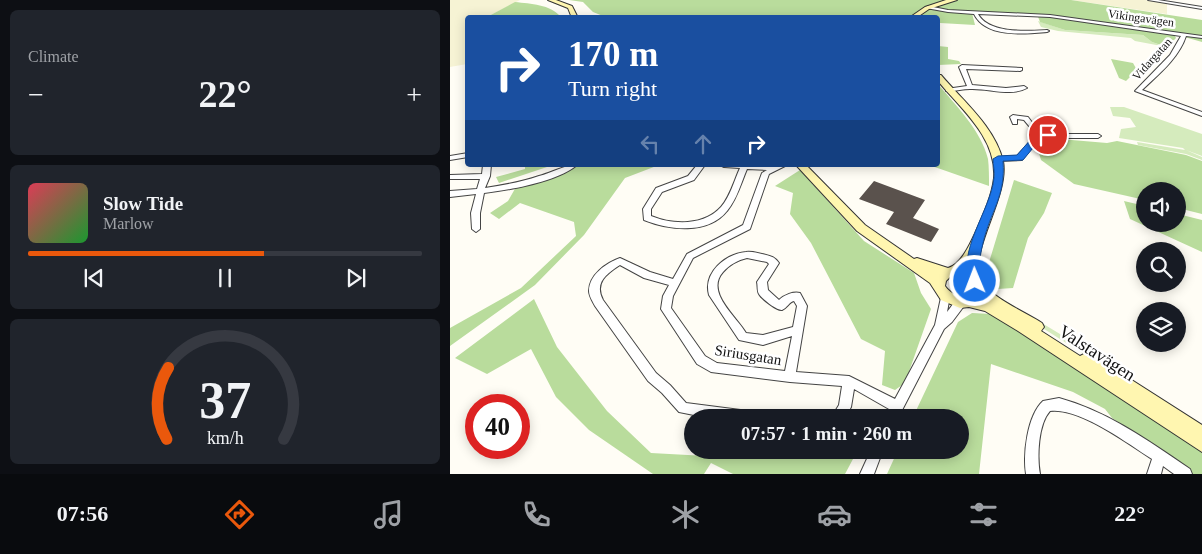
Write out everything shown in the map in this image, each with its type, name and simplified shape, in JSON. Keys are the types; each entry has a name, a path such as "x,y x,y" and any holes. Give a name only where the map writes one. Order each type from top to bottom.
{"street":[{"path":"551,0 570,8 574,15"},
{"path":"915,15 928,7 954,0"},
{"path":"1150,0 1202,8"},
{"name":"Vikingavägen","path":"928,7 948,11 1050,16 1202,37"},
{"path":"976,12 979,20 992,28 1047,31"},
{"name":"Vidargatan","path":"1184,34 1183,41 1176,50 1138,91 1202,114"},
{"path":"970,87 962,67 1020,69"},
{"path":"895,409 940,326 964,302 975,299 978,294 973,268 977,242 999,178 998,159 980,126 940,80"},
{"path":"948,90 970,87 1006,90 1024,88"},
{"path":"1015,123 1013,118 1026,118 1031,126"},
{"path":"998,159 1020,158 1035,140 1044,136 1098,136"},
{"path":"450,158 465,155"},
{"path":"476,229 474,216 487,167"},
{"path":"450,194 482,191 530,182 569,167"},
{"path":"699,167 691,178 659,190 647,209 647,218 656,223 676,226 696,225 719,215 725,208 744,167 779,167"},
{"name":"Siriusgatan","path":"779,167 766,174 747,227 690,256 675,283 666,303 666,309 700,360 706,365 715,368 790,377 849,381 896,406"},
{"name":"Valstavägen","path":"803,167 861,228 934,280 942,291 964,302 988,307 1023,327 1202,444"},
{"path":"450,178 486,176"},
{"path":"940,326 941,278 962,264 977,242"},
{"path":"790,377 798,330 802,306 797,296 786,299 780,306 763,292 762,282 774,263 770,259 747,256 730,261 718,271 711,285 714,295 743,338 763,340 798,330"},
{"name":"Valstavägen","path":"906,259 950,273 962,273 977,284 986,295 1202,434"},
{"path":"675,283 647,275 620,261 605,270 596,281 594,293 599,303 652,377 683,408 690,409"},
{"path":"844,409 849,381"},
{"path":"1033,474 1031,461 1032,444 1037,423 1042,410 1048,405 1056,403 1068,405 1097,418 1185,474"},
{"path":"1154,474 1159,456"},
{"path":"867,474 873,459"}],"shaded area":[{"path":"450,0 520,0 491,15 465,15 465,64 450,67"},
{"path":"1071,0 1145,0 1167,3 1167,14"}],"green space":[{"path":"569,0 1071,0 1202,20 1202,42 1174,34 1176,38 1167,47 1152,42 1143,35 1065,30 1040,22 1037,14 972,13 975,25 940,23 940,15 600,15 593,12 583,2"},
{"path":"515,2 546,7 559,15 491,15"},
{"path":"1038,21 1065,30 1143,35 1152,42 1167,47 1135,41 1131,38 1058,31 1041,27"},
{"path":"940,46 948,47 948,59 959,61 961,64 940,65"},
{"path":"1111,59 1133,63 1137,70 1126,81 1119,78"},
{"path":"940,86 974,128 985,148 988,159 989,186 935,167 940,167"},
{"path":"1110,107 1124,107 1202,134 1202,156 1186,150 1202,157 1202,160 1186,154 1138,145 1137,142 1185,150 1183,148 1119,138 1121,129 1136,127 1130,118 1113,116"},
{"path":"1060,139 1107,143 1117,141 1186,155 1202,161 1202,214 1186,210 1186,182 1136,182 1136,198 1074,184 1041,160 1038,150 1042,144"},
{"path":"525,167 547,167 499,183 496,177 525,169"},
{"path":"575,167 654,167 625,178 584,235 535,285 450,346 450,328 521,288 576,236 574,222 520,203 499,219 490,213 508,201 516,187"},
{"path":"800,170 864,241 914,273 921,293 931,309 905,383 895,390 882,385 885,351 861,339 811,243 790,214 793,193 775,186"},
{"path":"1014,180 1052,193 1044,213 1028,238 1013,288 998,289 987,269"},
{"path":"1124,201 1136,204 1136,222 1130,219"},
{"path":"1186,216 1202,220 1202,252 1186,245 1186,242 1180,242 1158,232 1186,232"},
{"path":"999,297 1101,359 1121,369 1120,373 1098,363 995,298"},
{"path":"534,299 557,347 607,411 651,453 684,455 684,459 853,459 845,474 733,474 711,463 704,474 653,474 589,430 556,397 531,349 487,374 455,358"},
{"path":"972,313 991,314 1202,448 1202,474 1191,474 1112,418 1105,409 1073,392 991,364 979,474 887,474 894,459 969,459 969,409 917,409 958,322"}],"building":[{"path":"874,181 925,200 913,218 939,229 931,242 886,224 894,212 859,199"}],"route":[{"path":"975,281 973,268 977,242 995,194 999,178 998,159 1020,158 1035,140 1048,135"}]}
